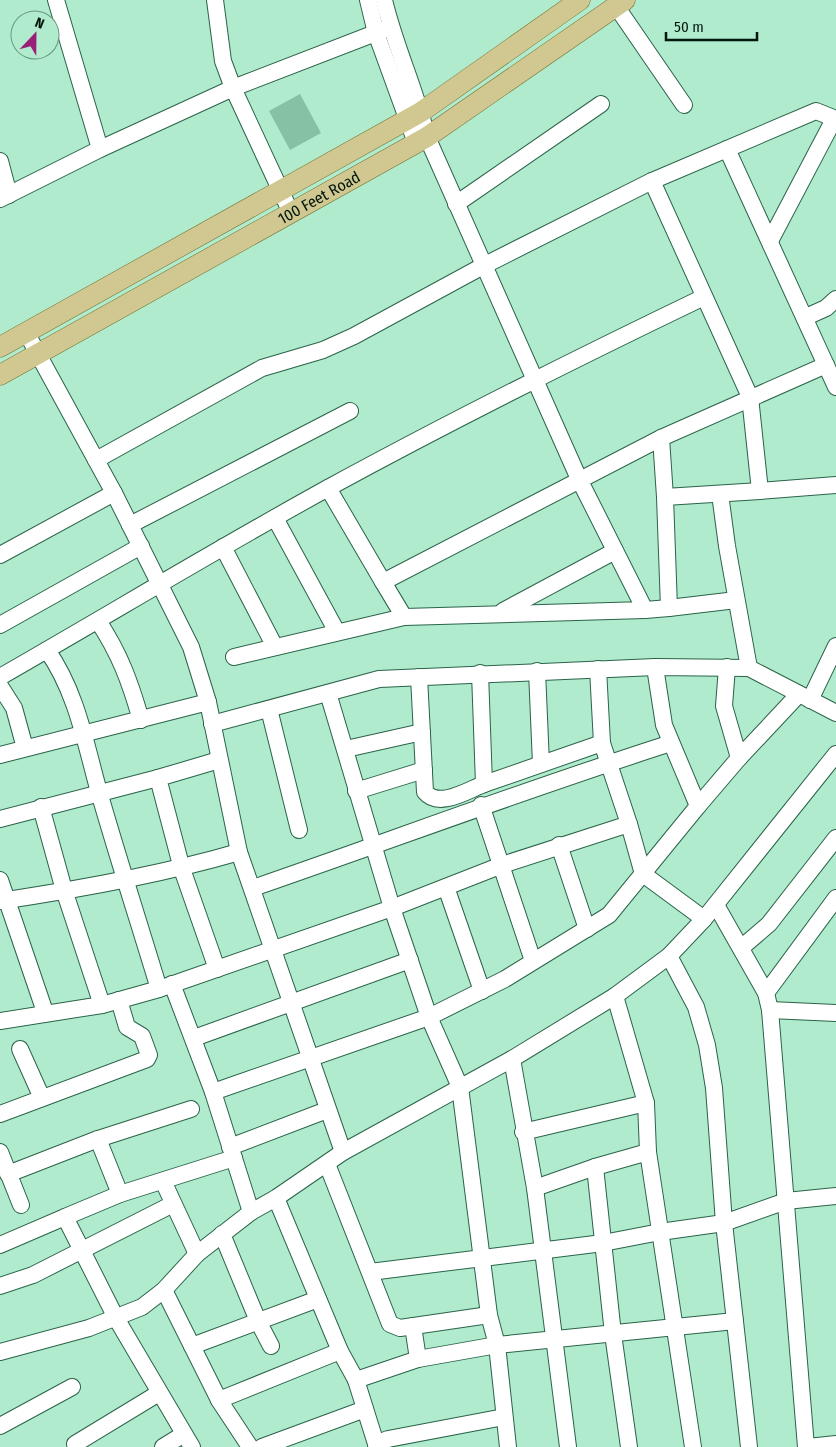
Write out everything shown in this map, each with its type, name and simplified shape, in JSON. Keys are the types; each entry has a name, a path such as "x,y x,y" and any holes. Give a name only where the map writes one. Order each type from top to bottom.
{"main road":[{"name":"100 Feet Road","path":"0,347 414,116 580,0"},
{"name":"100 Feet Road","path":"0,375 421,140 620,3"}],"street":[{"path":"56,0 100,150"},
{"path":"215,0 223,61 233,88 291,213"},
{"path":"368,0 383,30 421,140 456,204 536,379 579,480 645,610"},
{"path":"383,30 384,0"},
{"path":"620,3 684,105"},
{"path":"0,161 5,197 233,88 383,30"},
{"path":"456,204 601,104"},
{"path":"96,460 262,368 323,350 354,336 483,266 652,181 816,112 831,117 831,125 770,241"},
{"path":"727,149 835,383"},
{"path":"652,181 750,397 760,491"},
{"path":"0,677 160,583 328,488 536,379 704,297"},
{"path":"806,317 826,308 836,300"},
{"path":"26,332 114,493 190,647 208,702 239,852 253,888 308,1057 343,1152"},
{"path":"382,582 661,438 826,365"},
{"path":"130,525 350,412"},
{"path":"661,438 669,608"},
{"path":"665,497 836,485"},
{"path":"328,488 404,617"},
{"path":"0,555 114,493"},
{"path":"720,494 736,600 749,668"},
{"path":"274,518 337,632"},
{"path":"0,626 140,546"},
{"path":"223,547 275,647"},
{"path":"499,614 615,551"},
{"path":"234,657 404,617 645,610 736,600"},
{"path":"98,621 116,647 126,668 141,720"},
{"path":"213,1092 308,1057 429,1017 482,991 609,915 739,758 804,697 836,646"},
{"path":"46,650 70,688 99,792 127,881 166,986 194,1038 251,1212"},
{"path":"212,724 379,679 655,667 749,668 836,713"},
{"path":"655,667 661,715 698,806"},
{"path":"727,668 724,706 739,758"},
{"path":"598,669 602,743 610,762 643,874 704,919"},
{"path":"538,671 541,764"},
{"path":"480,674 484,784"},
{"path":"419,677 425,792 434,799 442,800 602,743"},
{"path":"0,686 14,708 26,748"},
{"path":"328,693 346,749 372,847 392,908 429,1017 460,1087 489,1315 497,1345 508,1447"},
{"path":"0,755 208,702"},
{"path":"270,709 300,830"},
{"path":"346,749 422,732"},
{"path":"253,888 372,847 481,805 671,743"},
{"path":"0,1352 63,1337 142,1307 164,1290 197,1254 251,1212 276,1198 343,1152 512,1059 616,996 670,956 704,919 830,773 836,754"},
{"path":"0,819 40,807 158,778 219,760"},
{"path":"356,791 424,770"},
{"path":"158,778 182,869 217,969"},
{"path":"481,805 533,961"},
{"path":"40,807 64,890 102,1005"},
{"path":"0,1021 45,1012 102,1005 166,986 392,908 559,845 629,824"},
{"path":"741,948 769,924 836,838"},
{"path":"559,845 587,929"},
{"path":"3,901 127,881 182,869 239,852"},
{"path":"0,880 3,901 45,1012"},
{"path":"446,887 482,991"},
{"path":"766,993 836,898"},
{"path":"716,905 766,993 770,1010 807,1447 836,1444"},
{"path":"670,956 696,1007 707,1044 714,1088 724,1223 749,1447"},
{"path":"194,1038 410,960"},
{"path":"616,996 646,1103 648,1152 693,1447"},
{"path":"0,1114 147,1060 149,1054 142,1036 127,1027 119,1000"},
{"path":"770,1010 836,1013"},
{"path":"20,1049 42,1098"},
{"path":"512,1059 523,1132 535,1188 568,1447"},
{"path":"523,1132 646,1103"},
{"path":"8,1174 98,1139 191,1109"},
{"path":"0,1246 120,1194 163,1181 327,1110"},
{"path":"98,1139 120,1194"},
{"path":"0,1152 21,1205"},
{"path":"535,1188 594,1167 648,1152"},
{"path":"327,1164 390,1324 400,1328 489,1315"},
{"path":"594,1167 613,1334 629,1447"},
{"path":"163,1181 197,1254"},
{"path":"370,1272 603,1243 660,1232 724,1223 786,1201 836,1196"},
{"path":"276,1198 340,1351 356,1380 377,1446 388,1440 504,1417"},
{"path":"0,1286 33,1275 173,1204"},
{"path":"64,1217 116,1318 188,1441 163,1447"},
{"path":"222,1234 258,1321 272,1346"},
{"path":"164,1290 219,1400 250,1447"},
{"path":"192,1346 318,1299"},
{"path":"356,1380 418,1359 497,1345 736,1321"},
{"path":"413,1326 418,1359"},
{"path":"219,1400 340,1351"},
{"path":"0,1426 72,1387"},
{"path":"73,1446 159,1393"},
{"path":"262,1447 365,1409"}],"building":[{"path":"300,94 321,133 290,150 269,111"}]}
